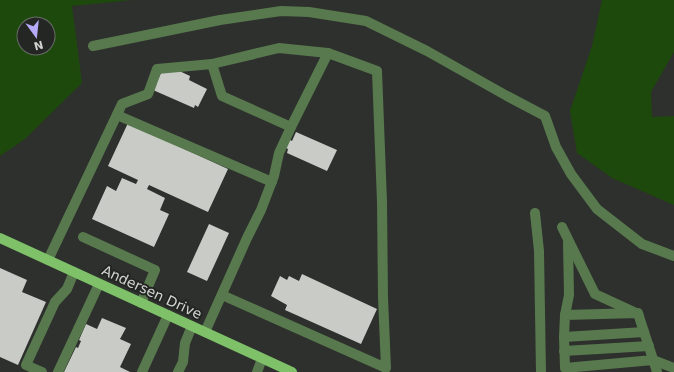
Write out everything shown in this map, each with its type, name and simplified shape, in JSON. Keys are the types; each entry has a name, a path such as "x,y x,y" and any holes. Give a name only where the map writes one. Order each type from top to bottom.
{"main road":[{"name":"Andersen Drive","path":"0,239 289,371"}],"lane":[{"path":"93,46 220,20 281,11 309,12 366,21 427,51 545,116 556,147 570,174 597,209 642,244 674,256"},
{"path":"48,260 122,104 148,94 157,69 212,64 279,48 328,53 377,71 386,368 222,294"},
{"path":"205,332 261,210 272,182 279,154 328,53"},
{"path":"212,64 222,96 291,127"},
{"path":"117,115 272,182"},
{"path":"535,214 539,251 541,372"},
{"path":"562,227 595,294 638,313 657,372"},
{"path":"83,237 155,270 141,303"},
{"path":"568,240 569,295 565,315 565,368 580,369 654,360 674,368"},
{"path":"42,372 26,365 54,302 67,289 74,272"},
{"path":"58,372 99,284"},
{"path":"565,315 638,313"},
{"path":"142,372 168,315"},
{"path":"178,372 183,362 185,343 192,326"},
{"path":"564,337 644,332"},
{"path":"564,351 649,346"},
{"path":"257,372 262,358"}],"green space":[{"path":"0,0 132,0 72,6 82,83 25,139 0,156"},
{"path":"602,0 674,0 674,52 651,92 652,117 674,116 674,205 612,178 577,153 570,111 592,46"}],"building":[{"path":"173,68 190,76 189,80 207,89 198,107 195,105 194,108 153,90 163,69"},
{"path":"128,123 228,169 208,212 149,185 147,189 165,198 160,210 169,214 154,247 92,219 107,186 116,191 122,178 136,184 138,180 108,166"},
{"path":"296,132 337,150 327,171 287,153 288,149 284,147 288,139 292,141"},
{"path":"209,224 229,233 207,281 187,272"},
{"path":"0,268 27,280 22,292 46,302 18,365 0,357"},
{"path":"302,274 377,309 361,344 285,310 287,305 271,296 280,276 287,280 289,276 299,281"},
{"path":"102,318 126,328 120,339 131,344 120,367 130,372 64,372 76,347 78,348 81,341 79,340 86,324 97,329"}]}
